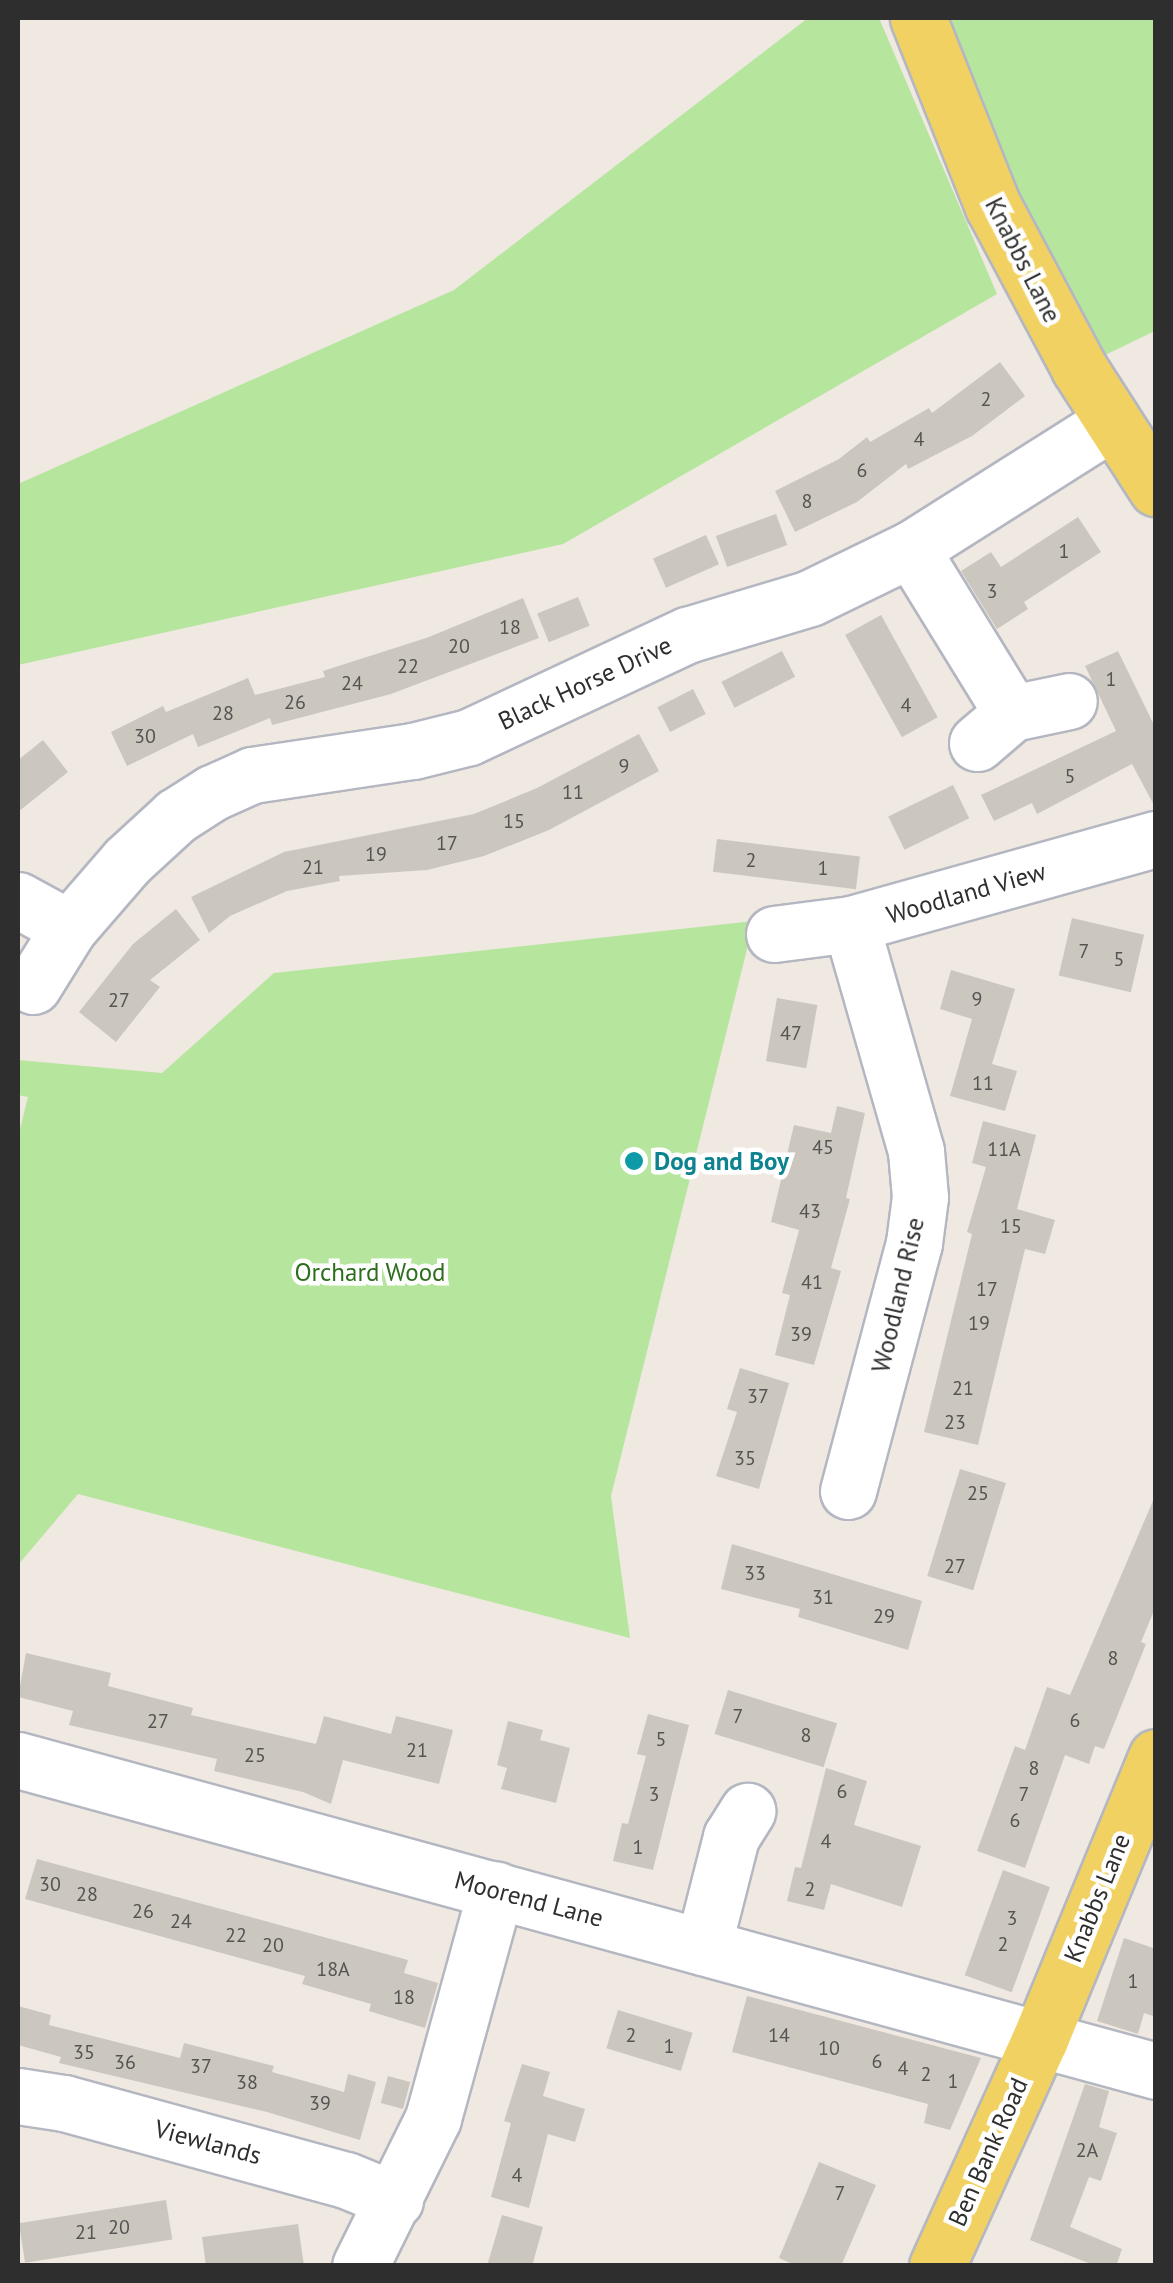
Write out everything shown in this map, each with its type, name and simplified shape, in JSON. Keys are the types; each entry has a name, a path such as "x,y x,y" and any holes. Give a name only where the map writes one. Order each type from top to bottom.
{"main road":[{"name":"Knabbs Lane","path":"918,18 993,206 1112,422 1156,488"},
{"name":"Knabbs Lane","path":"1040,2039 1156,1757"},
{"name":"Ben Bank Road","path":"937,2266 1040,2039"}],"street":[{"name":"Black Horse Drive","path":"33,986 96,892 176,816 252,776 413,751 469,737 687,635 810,598 911,549 1112,422"},
{"path":"911,549 995,728 1069,701"},
{"name":"Woodland View","path":"774,934 851,924 1156,839"},
{"path":"18,900 69,928"},
{"name":"Woodland Rise","path":"848,1491 914,1243 920,1197 916,1151 851,924"},
{"name":"Moorend Lane","path":"18,1760 1156,2072"},
{"path":"703,1947 731,1837 746,1811"},
{"path":"360,2266 433,2118 496,1890"},
{"name":"Viewlands","path":"18,2096 64,2103 346,2180 395,2200"}],"green space":[{"path":"808,18 879,18 997,294 563,544 18,665 18,484 454,290"},
{"path":"945,18 1155,18 1155,331 1105,355 1043,253 972,91"},
{"name":"Orchard Wood","path":"754,921 611,1496 630,1638 78,1494 18,1565 18,1137 28,1097 18,1095 18,1060 162,1073 274,973"}],"building":[{"path":"1000,362 1025,396 972,436 908,469 906,464 857,502 795,532 775,491 839,459 867,437 870,442 929,408 932,413"},
{"path":"776,514 787,545 727,567 716,536"},
{"path":"1078,517 1101,552 1024,602 1028,609 997,629 961,571 991,552 1001,567"},
{"path":"706,535 719,564 666,588 653,559"},
{"path":"578,597 590,626 549,642 537,613"},
{"path":"523,598 539,638 391,694 272,725 270,718 198,747 193,734 127,766 111,732 163,706 166,712 248,678 255,695 325,677 323,671 429,637"},
{"path":"881,615 938,717 902,737 845,635"},
{"path":"782,651 795,677 735,708 721,682"},
{"path":"1118,651 1156,729 1156,809 1132,764 1037,814 1032,803 994,821 981,795 1116,731 1085,666"},
{"path":"693,689 706,714 670,732 657,707"},
{"path":"639,734 659,771 549,830 484,856 427,870 339,876 340,881 287,891 230,916 209,933 191,897 284,852 474,814 537,788"},
{"path":"43,740 68,772 18,812 18,760"},
{"path":"953,785 969,818 905,850 888,817"},
{"path":"717,839 860,857 856,889 713,872"},
{"path":"176,909 200,940 150,980 160,987 116,1042 79,1012 133,944"},
{"path":"1072,918 1144,935 1131,992 1059,975"},
{"path":"951,970 1015,989 992,1064 1017,1071 1005,1111 950,1096 972,1019 940,1009"},
{"path":"777,998 817,1005 806,1068 766,1061"},
{"path":"837,1106 865,1113 846,1198 850,1199 831,1268 841,1271 814,1365 775,1355 790,1295 782,1293 799,1230 771,1222 794,1125 831,1133"},
{"path":"983,1121 1036,1135 1017,1209 1055,1220 1045,1254 1025,1249 978,1445 924,1432 972,1234 967,1232 986,1167 972,1163"},
{"path":"740,1368 789,1383 759,1489 716,1476 737,1412 727,1409"},
{"path":"960,1469 1006,1483 973,1590 927,1576"},
{"path":"1155,1496 1156,1606 1141,1642 1146,1644 1104,1749 1095,1746 1089,1764 1065,1755 1025,1868 977,1851 1015,1746 1025,1750 1047,1687 1070,1695"},
{"path":"732,1544 922,1601 908,1650 798,1617 800,1609 721,1589"},
{"path":"26,1653 111,1673 108,1686 193,1708 191,1715 316,1744 324,1716 391,1734 396,1716 453,1730 439,1784 343,1760 331,1804 303,1792 214,1771 217,1759 69,1725 73,1711 18,1697"},
{"path":"728,1690 837,1723 824,1767 715,1734"},
{"path":"648,1714 689,1725 653,1870 613,1861 622,1823 628,1824 646,1756 637,1754"},
{"path":"508,1721 543,1730 540,1740 570,1748 556,1803 501,1789 507,1768 497,1765"},
{"path":"826,1768 867,1781 854,1825 921,1846 902,1907 831,1884 824,1910 787,1901 795,1867 801,1868"},
{"path":"37,1859 408,1960 404,1973 438,1983 425,2028 369,2011 371,2004 302,1984 305,1976 25,1899"},
{"path":"1003,1870 1050,1887 1012,1992 965,1975"},
{"path":"1124,1938 1156,1949 1156,2017 1144,2013 1138,2034 1097,2021"},
{"path":"747,1996 981,2058 950,2130 924,2123 928,2104 732,2052"},
{"path":"18,2006 51,2015 49,2025 180,2058 184,2043 274,2066 272,2072 344,2092 348,2074 376,2082 360,2140 267,2112 59,2063 61,2057 18,2045"},
{"path":"618,2010 693,2033 681,2071 606,2048"},
{"path":"522,2064 550,2072 543,2096 585,2109 575,2142 548,2134 529,2208 491,2197 511,2123 504,2121"},
{"path":"388,2076 410,2082 403,2109 381,2103"},
{"path":"1085,2084 1109,2091 1099,2127 1117,2133 1101,2181 1089,2177 1070,2227 1122,2249 1116,2266 1096,2266 1030,2240"},
{"path":"819,2162 876,2185 841,2266 797,2266 779,2258"},
{"path":"166,2200 172,2240 25,2263 19,2223"},
{"path":"502,2215 543,2227 532,2266 487,2266"},
{"path":"298,2224 304,2266 206,2266 202,2237"}],"place":[{"name":"Dog and Boy","path":"634,1161"}]}
